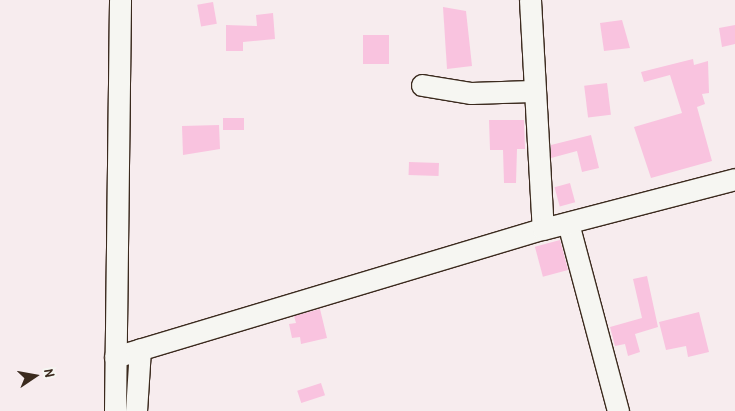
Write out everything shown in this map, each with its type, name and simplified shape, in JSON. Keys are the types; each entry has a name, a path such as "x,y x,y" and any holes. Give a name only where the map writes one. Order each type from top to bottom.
{"street":[{"path":"115,411 120,0"},
{"path":"530,0 532,91 543,229"},
{"path":"422,85 472,93 532,91"},
{"path":"115,357 543,229 735,179"},
{"path":"568,223 618,411"},
{"path":"136,411 140,349"}],"building":[{"path":"213,2 217,24 201,26 197,5"},
{"path":"443,7 466,11 472,66 447,69"},
{"path":"273,13 275,39 243,42 243,51 226,51 226,25 257,26 256,15"},
{"path":"622,20 630,48 604,51 600,23"},
{"path":"735,25 735,44 722,47 719,28"},
{"path":"363,35 389,35 389,64 363,64"},
{"path":"693,59 694,65 708,61 709,93 702,94 705,104 697,107 712,161 651,178 634,127 682,113 670,75 644,82 641,72"},
{"path":"607,83 611,115 588,118 584,86"},
{"path":"223,118 244,118 244,130 223,130"},
{"path":"489,120 524,120 525,149 517,149 516,183 504,183 503,150 490,150"},
{"path":"219,125 220,149 183,155 182,126"},
{"path":"591,135 599,168 582,172 577,151 551,158 551,145"},
{"path":"409,162 439,163 439,176 409,175"},
{"path":"570,183 575,202 560,206 555,187"},
{"path":"560,240 568,270 543,277 535,247"},
{"path":"647,276 658,327 635,334 640,352 628,356 625,344 615,346 610,327 642,318 633,279"},
{"path":"320,309 327,338 301,344 300,337 292,338 289,324 296,323 294,316"},
{"path":"699,312 709,352 688,357 686,346 666,350 659,322"},
{"path":"321,383 325,395 301,403 297,391"}]}
